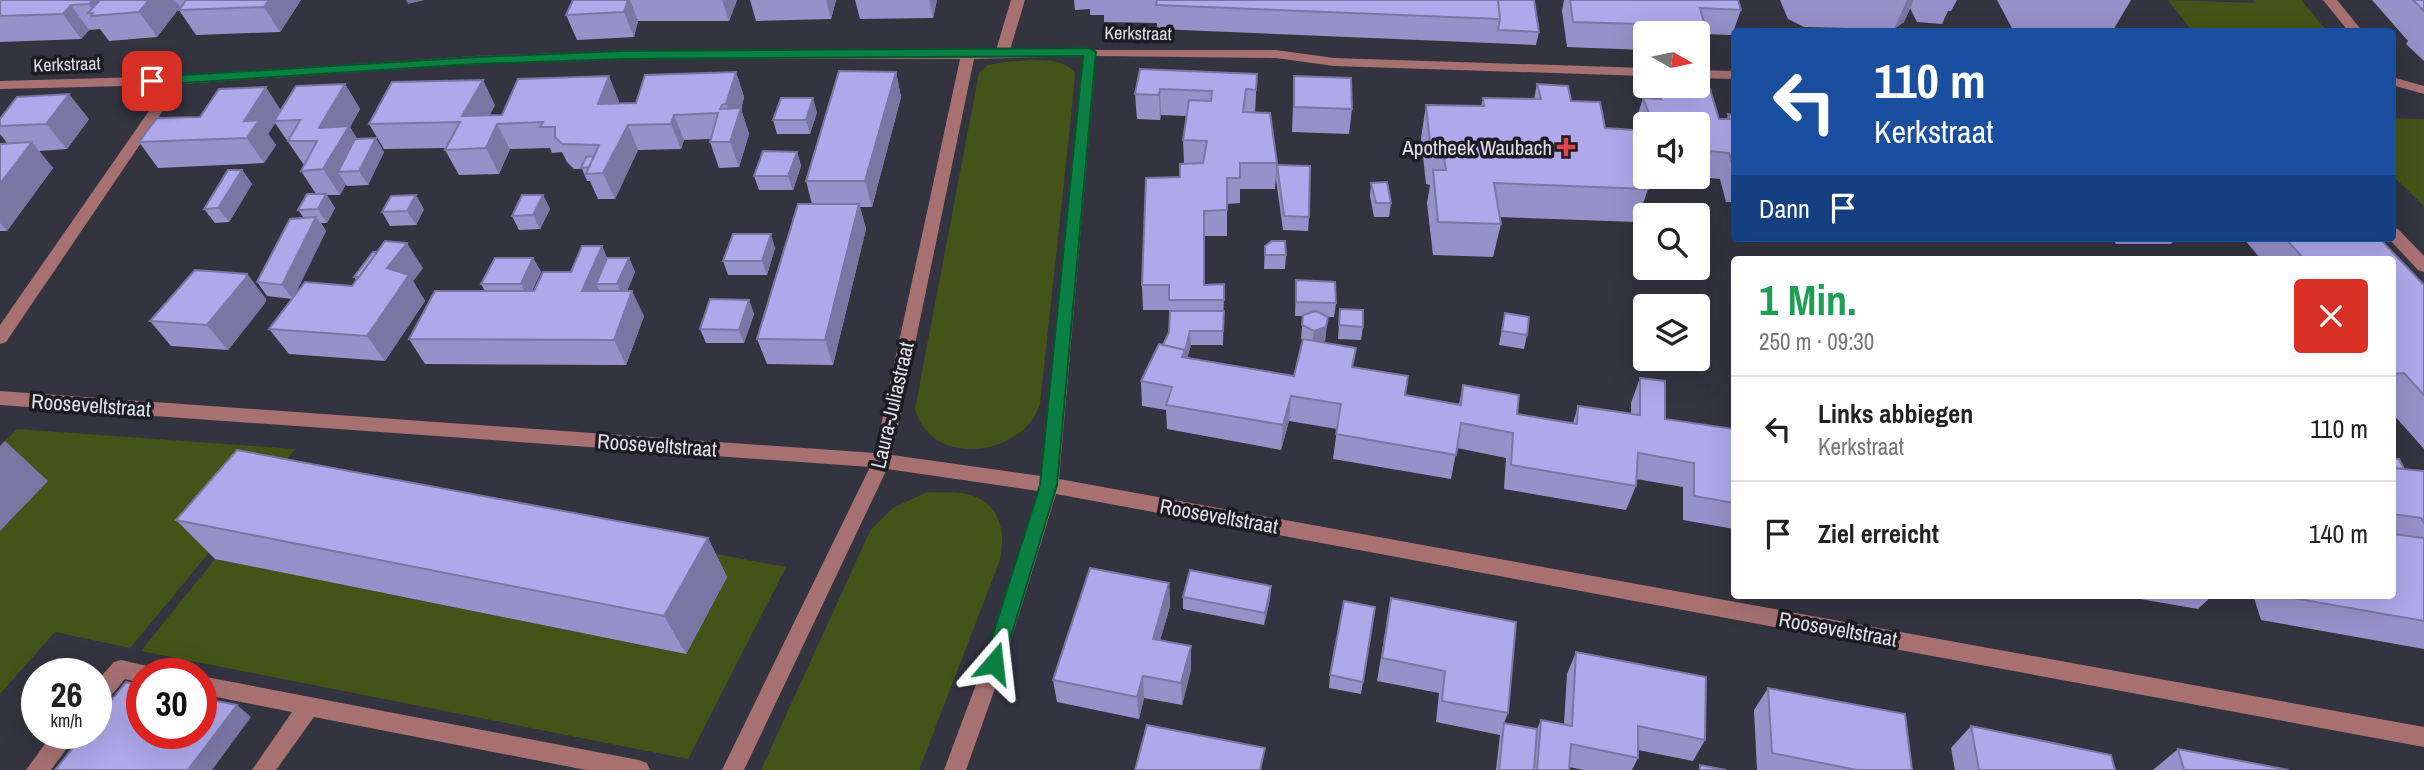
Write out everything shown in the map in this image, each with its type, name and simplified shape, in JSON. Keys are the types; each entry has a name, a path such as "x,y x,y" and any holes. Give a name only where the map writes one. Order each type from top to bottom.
{"street":[{"path":"1002,54 1018,0"},
{"path":"2330,0 2354,28"},
{"path":"955,770 994,663 1049,485 1090,52"},
{"name":"Kerkstraat","path":"0,85 177,80 475,61 622,55 968,55 1090,52 1276,54 1334,62 1633,72"},
{"name":"Laura-Juliastraat","path":"733,770 882,461 968,55"},
{"path":"1710,74 1731,75"},
{"path":"0,338 177,80"},
{"path":"2396,82 2424,90"},
{"path":"2396,237 2424,266"},
{"name":"Rooseveltstraat","path":"0,398 882,461 1049,485 2424,737"},
{"path":"112,679 121,669 126,670"},
{"path":"217,688 639,770"},
{"path":"263,770 309,706"},
{"path":"37,770 54,749"}],"green space":[{"path":"2168,0 2254,3 2253,0 2301,0 2324,28 2190,28"},
{"path":"1052,61 1069,67 1075,73 1040,404 1030,422 1016,436 997,445 977,449 957,448 939,441 924,428 915,409 979,73 988,65"},
{"path":"2396,118 2424,119 2424,206 2396,179"},
{"path":"17,429 295,449 130,648 55,632 32,658 21,658 21,670 0,694 0,446"},
{"path":"927,492 961,493 986,503 998,519 1002,549 919,770 761,770 870,531 893,508"},
{"path":"673,546 786,567 688,759 217,666 217,658 176,658 141,651 215,559 686,654"}],"building":[{"path":"0,0 93,0 89,4 71,5 63,14 0,16"},
{"path":"100,0 149,0 139,12 91,16 93,13 88,13"},
{"path":"186,0 269,0 264,7 179,10"},
{"path":"573,0 628,0 624,12 566,15"},
{"path":"1157,0 1498,0 1500,19 1156,5"},
{"path":"1498,0 1534,0 1539,32 1498,30"},
{"path":"1570,0 1738,0 1741,10 1700,8 1704,21 1633,21 1633,24 1573,22"},
{"path":"2413,0 2424,0 2424,11"},
{"path":"1140,69 1257,74 1256,90 1246,89 1243,112 1270,113 1277,163 1240,163 1240,178 1227,178 1227,210 1204,211 1204,285 1224,284 1224,300 1169,300 1169,285 1142,285 1146,178 1180,177 1180,164 1203,163 1207,141 1183,140 1189,100 1211,101 1212,91 1160,89 1159,95 1135,94"},
{"path":"839,71 896,72 865,181 806,181"},
{"path":"736,72 726,104 720,109 741,108 730,142 710,142 718,113 674,115 671,124 628,125 603,173 586,174 599,145 562,144 555,137 555,127 540,127 543,122 497,124 486,148 445,150 460,122 369,124 392,82 483,80 462,116 502,115 518,79 609,76 598,104 636,103 645,75"},
{"path":"1294,76 1351,78 1352,109 1294,107"},
{"path":"345,84 319,128 349,126 323,169 301,171 317,141 288,141 300,120 274,121 296,86"},
{"path":"1537,84 1568,86 1571,101 1600,102 1605,128 1633,130 1633,188 1494,183 1501,224 1438,222 1433,170 1446,170 1443,152 1431,151 1426,105 1484,106 1483,98 1541,99"},
{"path":"266,87 244,121 259,120 247,138 139,142 157,118 200,117 219,89"},
{"path":"1710,89 1719,119 1730,119 1728,114 1731,114 1731,160 1729,153 1710,151 1710,112 1649,112 1643,98 1710,98"},
{"path":"69,94 46,124 0,126 0,119 17,97"},
{"path":"781,98 813,98 806,120 773,120"},
{"path":"376,138 359,171 338,172 355,139"},
{"path":"32,142 0,184 0,144"},
{"path":"763,151 797,152 788,176 754,176"},
{"path":"594,156 589,167 581,168 586,157"},
{"path":"1277,165 1310,166 1309,217 1284,216"},
{"path":"228,170 242,170 218,208 204,209"},
{"path":"1387,182 1391,203 1376,203 1371,183"},
{"path":"307,194 326,194 318,209 298,210"},
{"path":"416,195 407,211 382,212 391,196"},
{"path":"522,195 543,195 533,215 512,216"},
{"path":"798,204 859,204 825,340 757,339"},
{"path":"316,217 282,285 257,282 290,219"},
{"path":"733,234 771,234 762,261 723,261"},
{"path":"385,241 407,243 387,268 409,275 367,336 269,329 305,282 352,286"},
{"path":"1272,241 1285,241 1286,255 1265,255 1265,246"},
{"path":"2289,242 2383,242 2424,285 2424,395 2404,373 2396,374 2396,256 2301,256"},
{"path":"582,246 602,246 582,291 632,291 614,340 409,339 435,291 534,291 543,272 571,272"},
{"path":"373,252 377,252 359,277 354,277"},
{"path":"495,258 533,258 521,284 481,284"},
{"path":"607,258 629,258 617,284 596,284"},
{"path":"195,270 247,274 207,325 150,321"},
{"path":"1296,280 1335,282 1336,303 1296,302"},
{"path":"710,299 749,300 739,330 700,329"},
{"path":"1340,309 1363,310 1363,327 1339,325"},
{"path":"1170,311 1224,311 1223,331 1190,331 1185,351 1163,345 1169,332"},
{"path":"1316,311 1328,317 1326,327 1314,331 1302,325 1303,315"},
{"path":"1505,313 1529,317 1527,335 1502,331"},
{"path":"1303,339 1356,348 1352,367 1408,376 1405,395 1461,405 1463,385 1519,395 1517,414 1577,424 1578,406 1640,415 1640,378 1665,381 1665,419 1731,429 1731,502 1694,496 1694,463 1638,453 1636,486 1511,465 1513,433 1461,423 1456,455 1336,434 1341,404 1291,396 1283,425 1166,405 1172,387 1141,381 1159,344 1185,350 1182,357 1294,376"},
{"path":"237,450 708,538 664,616 176,520"},
{"path":"2396,459 2399,459 2404,469 2396,468"},
{"path":"2396,468 2424,471 2424,523 2421,518 2396,515"},
{"path":"2396,534 2424,538 2424,621 2298,599 2396,599"},
{"path":"1090,568 1169,583 1153,639 1191,646 1181,683 1143,676 1137,697 1053,680"},
{"path":"1190,570 1271,586 1265,613 1183,597"},
{"path":"1391,598 1516,622 1508,713 1442,701 1445,671 1382,658"},
{"path":"1344,601 1375,607 1363,682 1330,675"},
{"path":"1576,652 1706,677 1705,740 1638,726 1638,758 1571,744 1569,770 1537,770 1541,720 1572,726"},
{"path":"126,682 126,749 204,749 188,770 55,770 72,749 112,749 112,699"},
{"path":"1768,688 1905,714 1912,770 1857,770 1772,753"},
{"path":"217,701 237,705 217,732"},
{"path":"1504,723 1537,729 1534,770 1499,770"},
{"path":"1147,725 1265,748 1260,770 1135,770"},
{"path":"1971,726 2111,755 2115,770 1979,770"},
{"path":"2178,749 2289,770 2184,770"},
{"path":"1700,765 1726,770 1700,770"}],"place":[{"name":"Apotheek Waubach","path":"1566,147"}],"route":[{"path":"152,81 475,61 622,55 968,55 1090,52 1049,485 994,663"}]}
